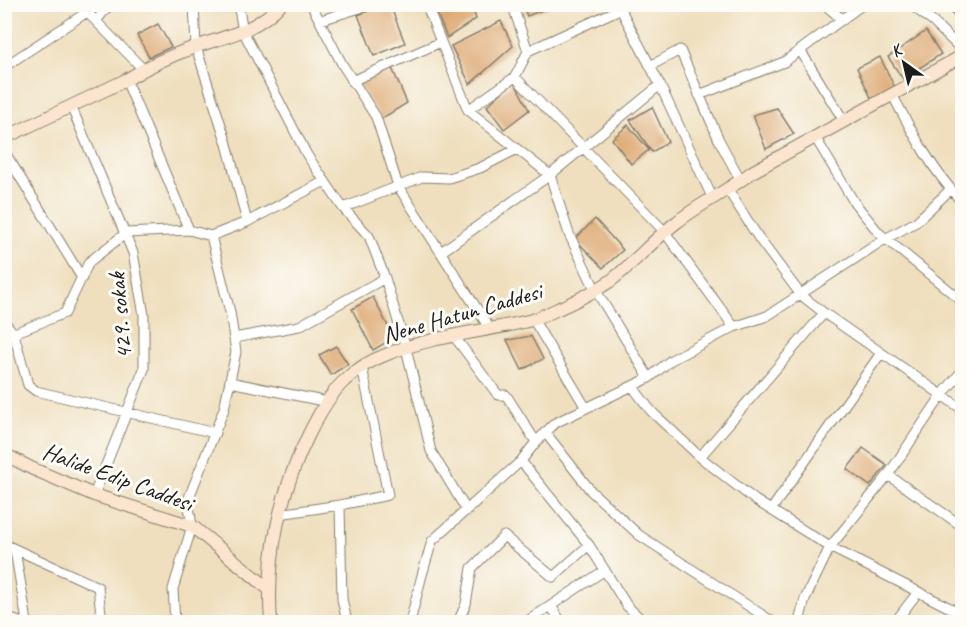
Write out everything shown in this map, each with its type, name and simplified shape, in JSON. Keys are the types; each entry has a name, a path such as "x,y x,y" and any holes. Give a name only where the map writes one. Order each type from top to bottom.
{"street":[{"path":"79,4 143,69"},
{"path":"96,21 110,4"},
{"path":"194,4 196,46 227,144 247,222"},
{"path":"238,4 243,31 307,155 343,208 369,236 385,278 406,348 431,451 467,511"},
{"path":"4,138 126,80 143,69 196,46 259,24 281,4"},
{"path":"311,4 342,64 376,117 398,186 490,328"},
{"path":"321,20 373,4"},
{"path":"426,4 468,110 550,175 569,234 595,289 649,378"},
{"path":"512,4 528,51"},
{"path":"824,4 843,20"},
{"path":"699,95 783,62 863,4"},
{"path":"910,4 963,50"},
{"path":"468,110 515,77 528,51 619,7 660,85 712,197"},
{"path":"4,68 87,12"},
{"path":"352,81 441,42"},
{"path":"650,66 680,50 718,140 741,181"},
{"path":"800,50 844,121"},
{"name":"Nene Hatun Caddesi","path":"271,622 269,589 279,514 303,446 342,382 376,359 406,348 431,340 533,319 572,303 611,281 664,231 712,197 728,190 752,172 963,56"},
{"path":"515,77 664,231 734,327"},
{"path":"126,80 189,230"},
{"path":"441,252 550,175 660,85"},
{"path":"893,96 920,147 938,174 963,202"},
{"name":"429. sokak","path":"71,106 134,253 144,315 144,369 94,495"},
{"path":"815,137 854,202 885,239 963,301"},
{"path":"343,208 422,177 449,178 480,168 517,149"},
{"path":"4,151 82,278"},
{"path":"9,335 65,313 89,262 126,233 189,230 211,236 247,222 325,181"},
{"path":"410,622 432,541 521,461 555,423 649,378 671,360 734,327 767,316 885,239 916,222 951,189"},
{"path":"728,190 760,240 801,295 963,410"},
{"path":"175,622 173,589 192,526 188,500 215,433 236,352 231,312 211,236"},
{"path":"234,338 299,326 385,278"},
{"path":"700,457 824,313"},
{"path":"533,319 586,408"},
{"path":"4,321 28,385 36,391 215,433"},
{"path":"454,336 498,394 506,395 536,442"},
{"path":"771,510 881,353"},
{"path":"279,514 388,495 362,367"},
{"path":"799,622 805,599 830,547 888,475 942,395 963,371"},
{"path":"230,382 328,402"},
{"path":"632,386 651,411 700,457 771,510 830,547 963,614"},
{"path":"545,432 591,491 639,535 773,622"},
{"name":"Halide Edip Caddesi","path":"4,454 94,495 192,526 269,589"},
{"path":"521,461 589,545 627,606 644,622"},
{"path":"888,475 963,526"},
{"path":"340,505 342,599 346,622"},
{"path":"458,622 466,604 472,568 504,536 553,577 589,545"},
{"path":"4,544 98,587 102,622"},
{"path":"15,550 27,622"},
{"path":"526,622 605,570"},
{"path":"895,622 918,591"},
{"path":"551,606 561,622"},
{"path":"4,616 20,622"}],"building":[{"path":"433,4 471,4 476,19 447,38"},
{"path":"522,4 555,4 555,5 527,16"},
{"path":"938,4 962,4 962,13 959,18"},
{"path":"390,5 405,43 374,56 358,15"},
{"path":"501,21 513,46 470,84 451,46"},
{"path":"158,24 171,47 149,57 137,35"},
{"path":"926,31 941,54 903,79 888,57"},
{"path":"880,57 896,90 873,102 857,68"},
{"path":"392,68 407,103 381,119 358,83"},
{"path":"514,81 529,110 504,129 487,106"},
{"path":"652,107 668,142 652,152 630,120"},
{"path":"777,108 794,134 766,149 753,115"},
{"path":"628,125 649,150 631,164 612,139"},
{"path":"595,219 623,250 603,268 575,239"},
{"path":"373,297 394,338 373,350 352,309"},
{"path":"531,336 543,359 522,370 507,340"},
{"path":"336,346 348,364 331,375 319,355"},
{"path":"863,448 887,465 870,486 847,469"}]}
